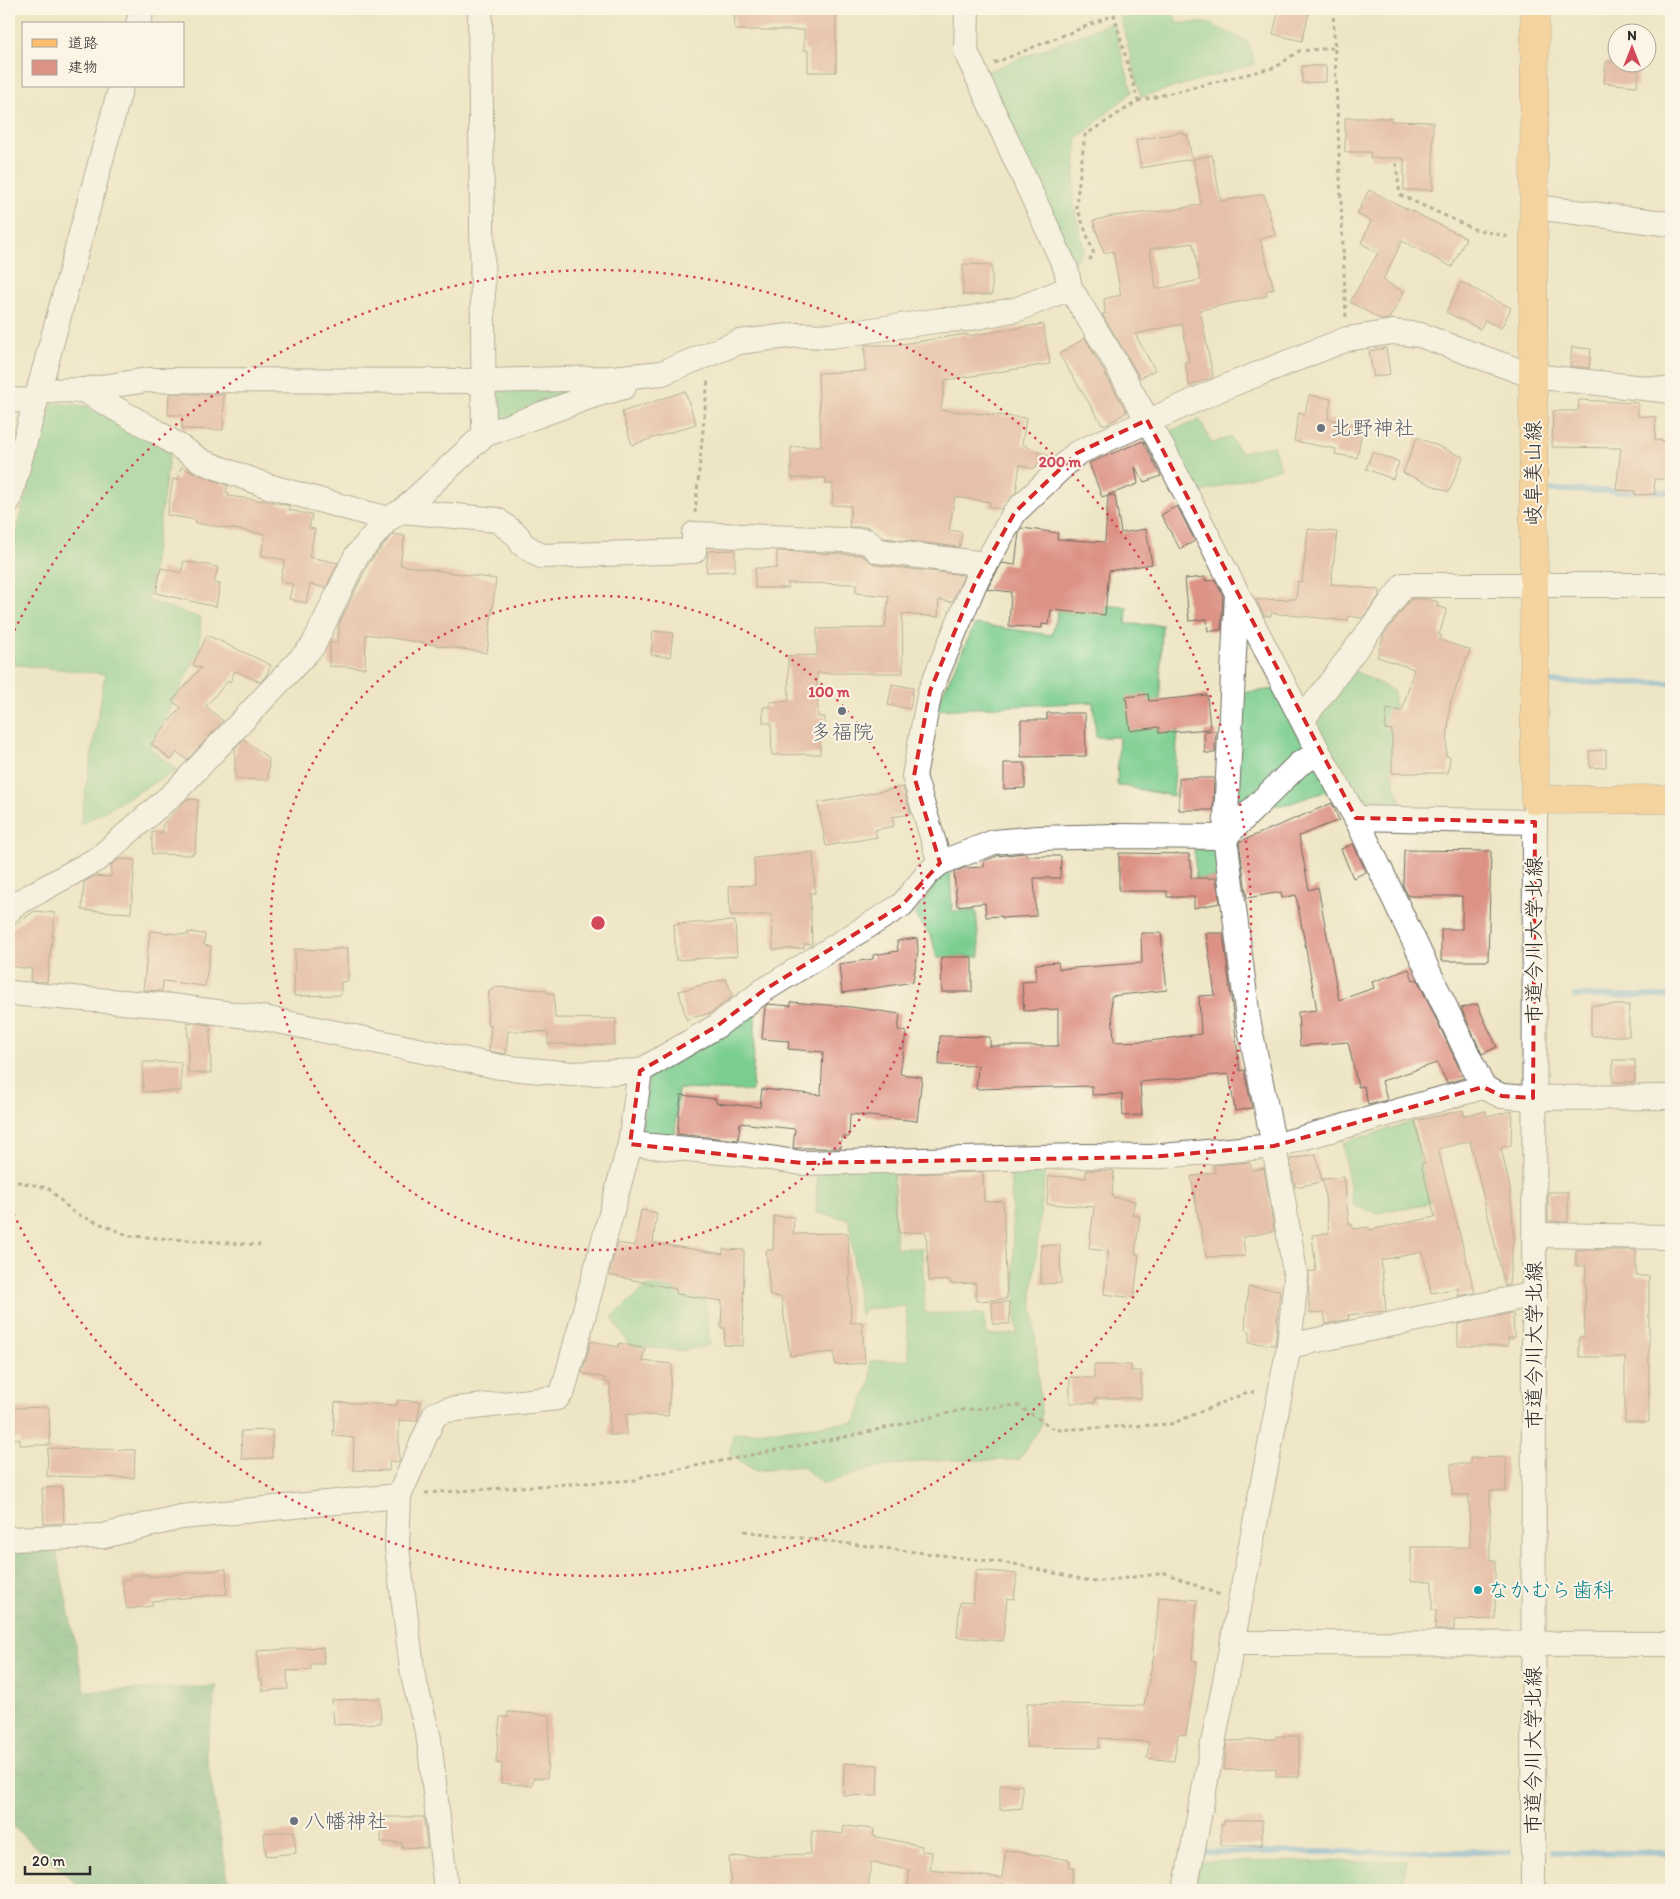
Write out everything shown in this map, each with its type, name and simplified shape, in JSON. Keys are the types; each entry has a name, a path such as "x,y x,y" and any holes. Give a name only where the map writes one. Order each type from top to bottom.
{"main road":[{"name":"岐阜美山線","path":"1535,9 1533,376 1535,811"},
{"path":"1535,811 1671,799"}],"street":[{"path":"139,22 142,9"},
{"path":"480,9 484,435"},
{"path":"967,9 966,52 1066,268 1070,288 1110,353 1147,420 1319,753 1356,818 1483,1087 1502,1096 1533,1098 1671,1097"},
{"path":"9,500 120,88"},
{"path":"1535,207 1671,224"},
{"path":"9,911 12,906 99,858 176,791 313,646 356,556 395,515 484,435 592,396 651,380 662,373 739,342 797,334 831,336 941,320 967,319 1018,309 1070,288"},
{"path":"940,863 914,776 930,691 975,583 1015,512 1077,453 1147,420 1347,339 1393,332 1420,334 1533,376 1671,391"},
{"path":"9,400 147,380 484,381 611,378 662,373"},
{"path":"83,390 157,432 203,462 268,486 395,515 497,520 518,536 522,544 542,556 694,551 694,534 867,541 878,550 986,564"},
{"path":"1303,720 1404,585 1671,585"},
{"path":"1185,1890 1234,1643 1239,1603 1289,1346 1296,1278 1274,1146 1248,1019 1225,837 1238,593"},
{"path":"9,993 172,1006 268,1018 500,1068 572,1074 640,1071 717,1026 764,990 902,906 928,873 940,863 994,842 1038,838 1116,836 1225,837 1299,764 1319,753"},
{"path":"1356,818 1535,811"},
{"name":"市道今川大学北線","path":"1533,1890 1535,811"},
{"path":"446,1890 429,1739 413,1676 397,1548 399,1496 435,1414 447,1410 557,1398 563,1391 630,1144 640,1071"},
{"path":"630,1144 744,1154 802,1163 1082,1156 1151,1157 1274,1146 1483,1087"},
{"path":"1535,1235 1671,1237"},
{"path":"1289,1346 1535,1294"},
{"path":"9,1539 104,1536 182,1517 399,1496"},
{"path":"1234,1643 1671,1644"}],"path":[{"path":"1333,9 1333,48 1347,339"},
{"path":"975,71 1114,15 1138,101"},
{"path":"1070,288 1094,254 1076,205 1085,136 1138,101 1276,67 1299,51 1333,48"},
{"path":"1396,163 1400,195 1474,229 1534,243"},
{"path":"694,521 710,355"},
{"path":"9,1180 48,1188 74,1213 130,1236 260,1246"},
{"path":"399,1496 444,1490 525,1488 636,1480 644,1476 844,1437 962,1410 1017,1405 1056,1430 1171,1424 1248,1392 1279,1393"},
{"path":"744,1532 1014,1564 1095,1582 1164,1573 1239,1603"}],"highlighted area":[{"path":"1147,420 1356,818 1535,822 1533,1098 1502,1096 1483,1087 1274,1146 1151,1157 802,1163 630,1144 640,1071 717,1026 764,990 902,905 940,863 914,776 930,691 975,583 1015,512 1077,453"}],"green space":[{"path":"1128,9 1173,9 1176,23 1208,23 1248,42 1255,64 1141,97 1119,12"},
{"path":"1113,22 1132,92 1077,139 1073,202 1084,249 1074,263 981,74"},
{"path":"578,390 488,430 490,391"},
{"path":"52,403 87,406 170,452 148,601 201,618 199,651 150,748 177,770 80,825 105,674 9,664 9,555"},
{"path":"1200,420 1212,444 1230,436 1240,452 1273,446 1281,468 1199,493 1169,431"},
{"path":"1060,602 1127,607 1126,624 1162,625 1159,724 1178,731 1173,796 1117,785 1119,737 1096,737 1093,702 935,710 975,624 1052,635"},
{"path":"1349,668 1394,691 1394,781 1403,810 1378,809 1354,804 1313,716"},
{"path":"1277,689 1306,736 1304,754 1234,821 1240,693"},
{"path":"1307,767 1322,767 1333,789 1285,805 1270,805"},
{"path":"1194,848 1218,852 1221,878 1196,878"},
{"path":"950,870 952,911 976,911 980,956 937,958 932,938 915,915 939,878"},
{"path":"756,1006 752,1091 678,1089 675,1136 641,1133 650,1070"},
{"path":"1412,1122 1430,1203 1377,1213 1353,1205 1342,1143"},
{"path":"1046,1162 1032,1295 1042,1424 1019,1460 927,1460 871,1469 823,1484 802,1466 756,1471 730,1455 733,1434 855,1422 871,1380 870,1361 909,1360 906,1306 866,1309 860,1316 849,1219 816,1213 817,1170 893,1166 896,1248 922,1248 925,1313 983,1314 987,1335 1017,1334 1010,1164"},
{"path":"646,1286 705,1293 710,1345 680,1351 629,1345 612,1317"},
{"path":"56,1549 85,1691 217,1686 206,1752 230,1890 83,1890 9,1823 9,1550"},
{"path":"1407,1861 1401,1890 1194,1890 1200,1862"}],"building":[{"path":"734,9 836,9 836,72 808,72 808,50 804,50 804,30 735,30"},
{"path":"1279,9 1310,9 1302,41 1273,34"},
{"path":"1606,62 1608,62 1608,72 1639,72 1637,86 1604,83"},
{"path":"1302,66 1326,66 1326,82 1302,83"},
{"path":"1345,118 1391,118 1391,121 1433,122 1433,190 1404,190 1404,158 1370,158 1371,152 1345,152"},
{"path":"1183,132 1184,135 1187,134 1192,159 1141,168 1136,140"},
{"path":"1212,155 1221,201 1264,194 1275,235 1260,239 1274,289 1266,291 1267,296 1200,310 1213,377 1189,386 1185,361 1189,361 1182,324 1135,334 1155,370 1140,378 1102,314 1105,314 1104,299 1121,295 1113,251 1104,253 1093,221 1112,216 1173,210 1201,204 1193,159","holes":["1193,243 1200,280 1156,289 1150,249"]},
{"path":"1369,190 1466,238 1452,267 1402,241 1383,280 1404,292 1389,319 1382,320 1350,302 1378,253 1361,243 1371,221 1357,214"},
{"path":"963,264 992,265 992,295 963,295"},
{"path":"1461,282 1511,308 1501,328 1485,320 1480,329 1446,312"},
{"path":"1043,324 1050,364 945,380 941,410 1026,418 1022,444 1052,458 1032,469 1020,464 1016,492 1001,509 989,507 990,502 955,497 949,530 962,532 959,547 884,538 868,527 849,527 851,506 832,505 833,484 826,484 826,478 791,478 791,447 821,446 818,373 865,371 865,345 895,345"},
{"path":"1085,338 1127,412 1108,424 1102,424 1059,354"},
{"path":"1572,347 1591,349 1589,368 1570,366"},
{"path":"1386,348 1390,374 1374,377 1369,351"},
{"path":"685,391 696,424 632,445 622,412"},
{"path":"169,394 224,394 223,430 182,429 182,415 168,415"},
{"path":"1309,395 1331,399 1328,419 1363,426 1357,458 1335,454 1336,449 1294,441 1299,412 1305,414"},
{"path":"1579,400 1638,403 1638,416 1656,417 1655,440 1671,441 1671,479 1654,479 1655,494 1635,495 1635,491 1616,490 1621,448 1552,447 1553,411 1578,411"},
{"path":"1417,437 1463,457 1449,492 1403,473"},
{"path":"1143,441 1161,476 1144,482 1135,467 1138,484 1102,497 1089,463"},
{"path":"1372,452 1399,462 1393,479 1366,469"},
{"path":"181,467 228,486 226,492 229,493 228,496 273,502 290,506 289,510 312,515 309,528 315,529 309,557 338,563 326,588 310,584 306,603 289,599 293,584 280,581 285,560 261,555 265,534 195,523 196,520 167,515 173,479 178,480"},
{"path":"1115,495 1121,533 1146,529 1152,564 1109,571 1105,615 1051,610 1049,625 1042,624 1042,628 1009,626 1011,592 987,589 1002,563 1015,565 1019,533 1022,528 1058,533 1057,539 1105,542 1108,496"},
{"path":"1177,506 1195,541 1180,549 1161,515"},
{"path":"1308,529 1337,532 1331,584 1380,590 1379,596 1362,618 1348,616 1348,621 1271,613 1271,616 1264,616 1256,600 1296,599 1298,581 1302,582"},
{"path":"393,534 405,536 400,565 496,579 487,653 366,634 365,668 329,666 330,643 338,642 339,624 368,564"},
{"path":"735,550 735,571 706,572 708,551"},
{"path":"777,551 861,555 876,565 964,575 952,602 939,600 938,617 902,614 903,673 817,673 818,717 825,717 825,739 820,740 820,754 772,755 771,723 763,723 763,707 770,707 770,702 789,701 788,656 817,655 817,629 885,628 889,596 856,593 856,584 788,583 788,588 755,588 755,568 777,568"},
{"path":"184,561 218,567 214,583 220,584 216,607 156,593 161,568 181,573"},
{"path":"1205,577 1206,581 1215,580 1223,596 1221,630 1208,631 1207,619 1189,621 1185,579"},
{"path":"1411,599 1427,599 1438,602 1437,606 1447,609 1439,635 1442,636 1440,640 1470,650 1450,704 1446,756 1450,757 1448,773 1392,773 1392,730 1385,729 1387,709 1402,711 1414,669 1377,657 1384,634"},
{"path":"653,631 673,633 670,657 651,655"},
{"path":"207,635 271,665 266,676 260,682 235,671 230,682 228,681 206,706 223,721 187,760 177,752 171,760 151,744 181,707 172,701 201,668 193,665"},
{"path":"892,684 913,688 910,709 888,705"},
{"path":"1148,694 1149,701 1207,695 1210,729 1159,733 1159,727 1130,731 1126,697"},
{"path":"1047,713 1085,713 1086,756 1021,757 1021,720 1047,720"},
{"path":"1204,731 1216,731 1215,753 1205,753"},
{"path":"244,739 269,759 268,780 235,779 235,748"},
{"path":"1606,750 1606,767 1590,768 1589,751"},
{"path":"1004,763 1025,763 1025,788 1004,789"},
{"path":"1179,778 1214,778 1213,810 1179,810"},
{"path":"903,787 911,814 892,817 894,826 875,830 877,837 826,846 818,803"},
{"path":"187,799 198,800 195,853 192,853 192,855 152,854 152,832 162,833 163,824"},
{"path":"1332,803 1339,820 1299,836 1309,890 1318,887 1339,1000 1374,988 1372,982 1409,969 1413,980 1417,979 1464,1078 1447,1083 1437,1063 1382,1081 1387,1100 1368,1105 1364,1086 1358,1087 1348,1042 1300,1046 1298,1012 1317,1010 1296,895 1282,898 1281,892 1247,898 1239,842"},
{"path":"1353,844 1366,872 1353,878 1341,849"},
{"path":"1404,850 1491,851 1488,961 1441,961 1441,929 1462,929 1462,896 1408,896 1403,885"},
{"path":"813,852 815,893 810,893 812,944 804,944 804,948 773,950 772,915 730,915 729,886 755,885 754,858"},
{"path":"1025,853 1026,856 1061,856 1060,878 1034,878 1036,916 986,917 985,903 957,906 954,872 964,868 984,867 984,861 997,856"},
{"path":"1119,853 1189,854 1191,878 1216,878 1220,903 1194,908 1194,897 1167,897 1167,891 1119,891"},
{"path":"119,859 135,860 131,913 82,910 84,882 94,876 111,877 111,865"},
{"path":"34,911 55,913 47,982 30,981 32,969 9,966 9,931"},
{"path":"735,921 737,956 676,960 674,924"},
{"path":"150,931 188,935 188,932 205,934 204,945 211,946 205,986 163,981 162,991 143,990"},
{"path":"1141,933 1161,933 1167,990 1111,996 1114,1042 1150,1041 1201,1034 1199,996 1215,995 1206,933 1223,933 1240,1071 1244,1070 1252,1108 1235,1111 1229,1074 1140,1082 1142,1115 1123,1116 1122,1094 1092,1095 1092,1086 976,1089 978,1066 939,1065 940,1036 990,1037 990,1046 1058,1046 1058,1009 1024,1011 1022,982 1036,981 1036,964 1058,962 1059,969 1142,963"},
{"path":"917,938 918,950 913,982 842,993 839,964 873,959 873,955 898,951 897,941"},
{"path":"348,948 348,981 341,982 341,995 294,996 295,949 324,950"},
{"path":"941,957 972,957 972,992 942,992"},
{"path":"726,979 733,996 711,1013 686,1019 679,991"},
{"path":"493,987 547,990 547,993 554,993 555,1018 616,1019 614,1045 548,1044 548,1032 508,1031 506,1054 489,1051 491,1025 487,1025 489,990 493,990"},
{"path":"791,1002 851,1007 900,1014 898,1030 906,1032 900,1074 922,1077 917,1121 850,1114 849,1137 842,1137 841,1148 793,1148 795,1129 740,1123 738,1140 677,1134 681,1095 716,1099 716,1103 760,1107 762,1089 821,1095 823,1052 788,1049 789,1041 762,1039 765,1007 768,1004 791,1006"},
{"path":"1477,1004 1497,1047 1482,1054 1461,1008"},
{"path":"1591,1005 1629,1005 1629,1036 1591,1036"},
{"path":"188,1022 210,1025 211,1073 188,1073"},
{"path":"1613,1060 1635,1060 1635,1082 1613,1082"},
{"path":"143,1062 181,1062 181,1091 143,1092"},
{"path":"1463,1110 1464,1116 1486,1111 1487,1117 1512,1111 1511,1145 1501,1148 1510,1188 1514,1239 1509,1285 1505,1286 1470,1141 1438,1149 1475,1293 1458,1296 1458,1288 1431,1293 1423,1252 1381,1260 1386,1311 1348,1315 1349,1319 1326,1324 1324,1312 1309,1313 1309,1271 1316,1271 1312,1235 1329,1233 1323,1179 1344,1177 1349,1224 1352,1224 1353,1229 1369,1227 1369,1230 1435,1217 1421,1164 1425,1163 1415,1121"},
{"path":"1316,1154 1322,1182 1295,1187 1290,1159"},
{"path":"1249,1162 1253,1170 1264,1168 1274,1231 1243,1237 1245,1256 1206,1257 1191,1177 1215,1172 1214,1165"},
{"path":"1086,1170 1114,1171 1112,1197 1135,1201 1132,1215 1140,1216 1135,1254 1139,1254 1134,1298 1104,1294 1108,1251 1089,1249 1094,1207 1047,1204 1049,1176 1086,1178"},
{"path":"983,1172 984,1202 1003,1201 1007,1299 976,1301 976,1283 950,1284 950,1280 929,1281 926,1232 899,1233 896,1174"},
{"path":"1548,1192 1568,1192 1568,1222 1548,1221"},
{"path":"641,1210 657,1213 653,1243 723,1254 723,1249 744,1250 743,1346 724,1345 725,1328 721,1328 722,1301 676,1294 676,1289 609,1275 617,1243 635,1246"},
{"path":"774,1216 794,1217 793,1234 848,1233 851,1323 862,1322 865,1363 835,1365 834,1352 790,1356 781,1297 770,1296 766,1250 773,1250"},
{"path":"1041,1245 1060,1245 1061,1283 1041,1284"},
{"path":"1576,1250 1636,1250 1636,1276 1649,1276 1649,1422 1625,1422 1625,1357 1579,1357 1579,1337 1584,1337 1586,1266 1576,1266"},
{"path":"1248,1287 1280,1290 1275,1345 1249,1343 1250,1331 1245,1330"},
{"path":"992,1302 1009,1302 1010,1324 993,1324"},
{"path":"1513,1313 1514,1338 1508,1338 1508,1346 1458,1346 1458,1324"},
{"path":"591,1341 618,1347 619,1343 645,1349 642,1361 672,1364 668,1416 626,1414 626,1435 609,1435 610,1383 604,1382 605,1378 582,1373"},
{"path":"1094,1365 1131,1365 1131,1371 1141,1371 1141,1398 1095,1398 1095,1403 1070,1403 1070,1377 1094,1378"},
{"path":"398,1400 421,1402 417,1421 399,1420 399,1462 389,1461 389,1471 353,1470 354,1438 333,1436 335,1402 397,1405"},
{"path":"49,1407 50,1445 20,1445 20,1439 9,1439 9,1408"},
{"path":"272,1430 272,1458 242,1459 241,1431"},
{"path":"48,1448 135,1450 134,1478 47,1476"},
{"path":"1506,1457 1506,1491 1490,1491 1490,1560 1495,1560 1495,1619 1454,1620 1454,1630 1435,1630 1436,1610 1432,1610 1432,1581 1411,1581 1411,1547 1470,1547 1469,1495 1452,1495 1451,1464 1470,1464 1470,1458"},
{"path":"62,1487 64,1523 44,1524 42,1488"},
{"path":"226,1569 227,1594 152,1601 152,1606 127,1609 122,1580 131,1579 131,1576 148,1574 148,1577"},
{"path":"976,1570 1017,1574 1014,1599 1007,1598 1003,1641 957,1637 960,1602 973,1603"},
{"path":"1159,1597 1197,1600 1192,1660 1197,1661 1186,1735 1178,1734 1174,1761 1147,1758 1149,1742 1099,1738 1099,1748 1026,1747 1027,1703 1144,1706 1154,1655"},
{"path":"323,1647 324,1664 311,1664 311,1670 287,1671 288,1689 263,1691 262,1680 259,1680 257,1651"},
{"path":"380,1698 381,1723 334,1725 332,1700"},
{"path":"508,1712 550,1715 547,1778 533,1778 532,1786 501,1783 502,1764 496,1763 500,1717 508,1717"},
{"path":"1276,1736 1299,1736 1299,1777 1276,1777 1276,1768 1224,1770 1227,1741 1276,1739"},
{"path":"844,1763 878,1765 877,1796 843,1795"},
{"path":"1000,1785 1022,1785 1022,1808 1000,1810"},
{"path":"382,1817 424,1817 427,1848 402,1847 402,1843 381,1842"},
{"path":"1224,1820 1262,1820 1262,1845 1221,1845 1221,1824 1224,1824"},
{"path":"844,1826 874,1829 873,1836 922,1846 921,1851 932,1852 930,1870 1002,1878 1006,1850 1070,1860 1069,1867 1074,1868 1070,1890 1042,1890 1002,1884 1001,1890 908,1890 909,1870 871,1862 868,1890 731,1890 729,1857 810,1854 812,1831 843,1834"},
{"path":"294,1831 296,1853 266,1856 264,1833"}],"waterway":[{"path":"1551,490 1671,492"},
{"path":"1541,682 1671,683"},
{"path":"1575,996 1671,996"},
{"path":"1202,1852 1509,1852"},
{"path":"1554,1852 1671,1853"}],"place":[{"name":"北野神社","path":"1321,428"},
{"name":"多福院","path":"842,711"},
{"name":"なかむら歯科","path":"1478,1590"},
{"name":"八幡神社","path":"294,1821"}]}
